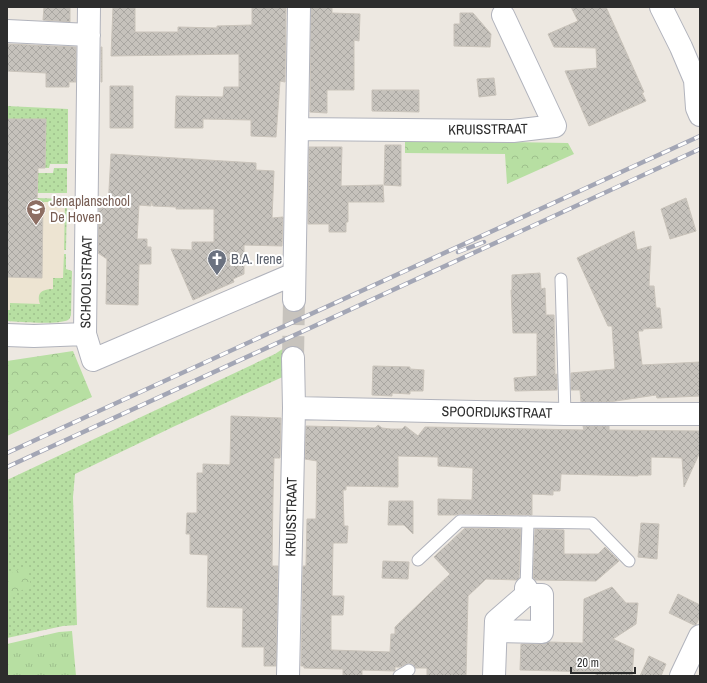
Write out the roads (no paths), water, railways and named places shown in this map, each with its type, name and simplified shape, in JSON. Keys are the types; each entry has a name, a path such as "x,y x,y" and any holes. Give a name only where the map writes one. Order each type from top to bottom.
{"street":[{"name":"SCHOOLSTRAAT","path":"89,7 85,334 93,360 294,274"},
{"path":"294,300 299,7"},
{"path":"661,7 698,82 697,108 700,115"},
{"name":"KRUISSTRAAT","path":"297,129 513,130 555,126 503,14"},
{"path":"7,31 89,35"},
{"path":"7,335 34,336 85,334"},
{"name":"KRUISSTRAAT","path":"288,676 294,408 293,358"},
{"name":"SPOORDIJKSTRAAT","path":"294,408 565,414 700,414"},
{"path":"494,676 496,621 526,592 542,595 542,632 496,631"},
{"path":"681,676 700,636"}],"lane":[{"path":"561,279 565,414"},
{"path":"418,560 460,521 592,523 629,561"},
{"path":"526,592 528,522"},
{"path":"399,676 409,670"}],"tunnel":[{"path":"293,358 294,300"}],"railway":[{"path":"7,453 700,136"},
{"path":"7,467 700,149"},
{"path":"458,252 484,242"}],"place":[{"name":"Jenaplanschool De Hoven","path":"36,226"},
{"name":"B.A. Irene","path":"217,276"}]}
